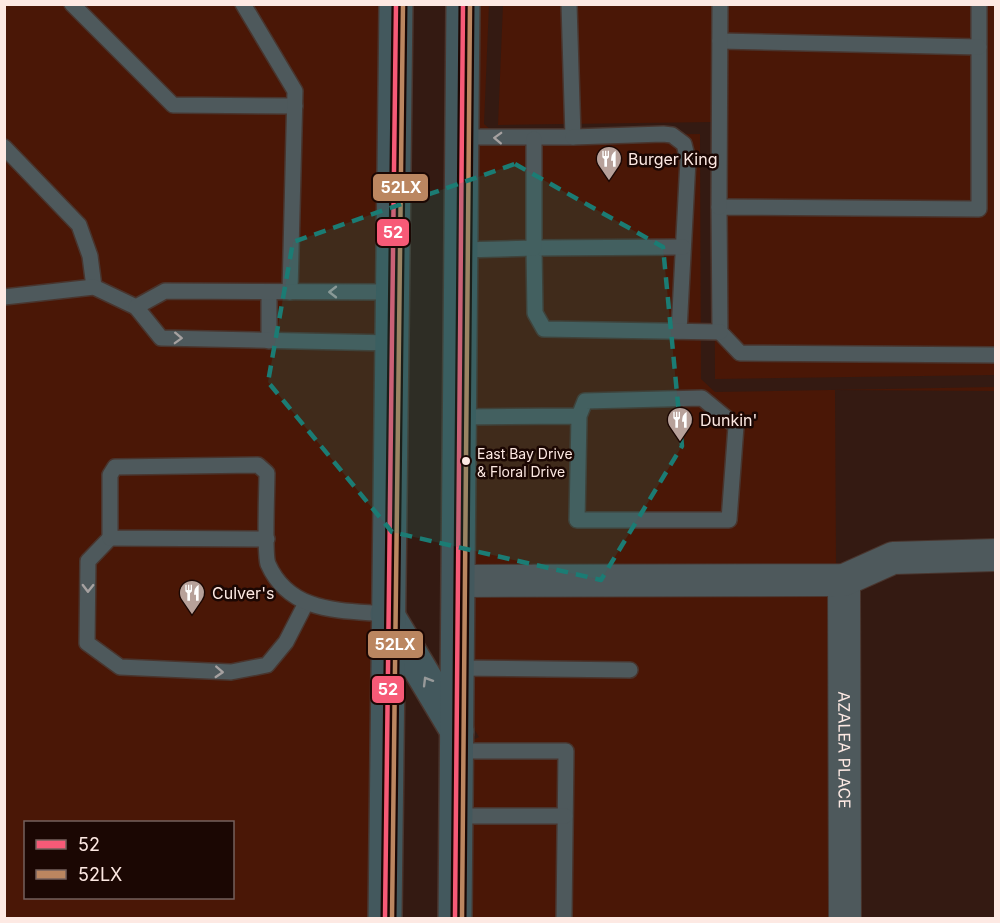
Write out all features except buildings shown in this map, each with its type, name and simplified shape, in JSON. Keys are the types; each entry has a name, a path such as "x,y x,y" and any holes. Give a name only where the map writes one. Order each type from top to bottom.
{"main road":[{"path":"385,918 396,4"},
{"path":"455,918 463,4"},
{"path":"387,614 457,741"}],"street":[{"path":"458,581 844,580 893,558 996,555"},
{"name":"AZALEA PLACE","path":"844,580 845,918"}],"lane":[{"path":"72,4 173,105 295,106"},
{"path":"243,4 296,91 290,292"},
{"path":"569,4 573,137"},
{"path":"720,4 720,332 740,353 996,355"},
{"path":"719,207 979,209 979,4"},
{"path":"720,41 979,47"},
{"path":"462,137 534,139 663,134 672,135 684,144 688,160 679,331"},
{"path":"534,139 535,313 544,329 720,332"},
{"path":"4,147 79,225 90,256 94,287"},
{"path":"461,250 684,247"},
{"path":"4,297 94,287 136,307 161,338 391,343"},
{"path":"136,307 165,291 392,292"},
{"path":"269,292 269,341"},
{"path":"702,398 736,426 729,520 578,520 579,416 585,401 702,398"},
{"path":"460,417 579,416"},
{"path":"306,603 286,642 267,665 231,672 120,667 87,643 88,561 110,538 110,476 115,467 258,465 267,472 267,563 287,590 320,609 387,614"},
{"path":"110,538 267,539"},
{"path":"458,668 630,670"},
{"path":"457,741 566,751 564,918"},
{"path":"456,816 565,816"}],"highlighted area":[{"path":"515,164 663,247 682,446 601,580 392,532 268,382 293,242"}],"shaded area":[{"path":"489,4 484,124 499,137 700,134 701,379 715,392 995,387 996,391 835,390 836,566 475,566 480,5"},
{"path":"5,5 379,5 371,605 365,608 371,618 368,918 5,918"},
{"path":"503,5 995,5 995,375 715,379 714,122 498,125"},
{"path":"475,595 828,595 829,918 472,918 473,740 479,737 473,727"}],"transit line":[{"name":"52","path":"385,918 396,4"},
{"name":"52LX","path":"392,918 403,4"},
{"name":"52","path":"455,918 463,4"},
{"name":"52LX","path":"462,918 470,4"}],"place":[{"name":"Burger King","path":"609,182"},
{"name":"Dunkin'","path":"680,443"},
{"name":"East Bay Drive & Floral Drive","path":"466,461"},
{"name":"Culver's","path":"192,616"}]}
